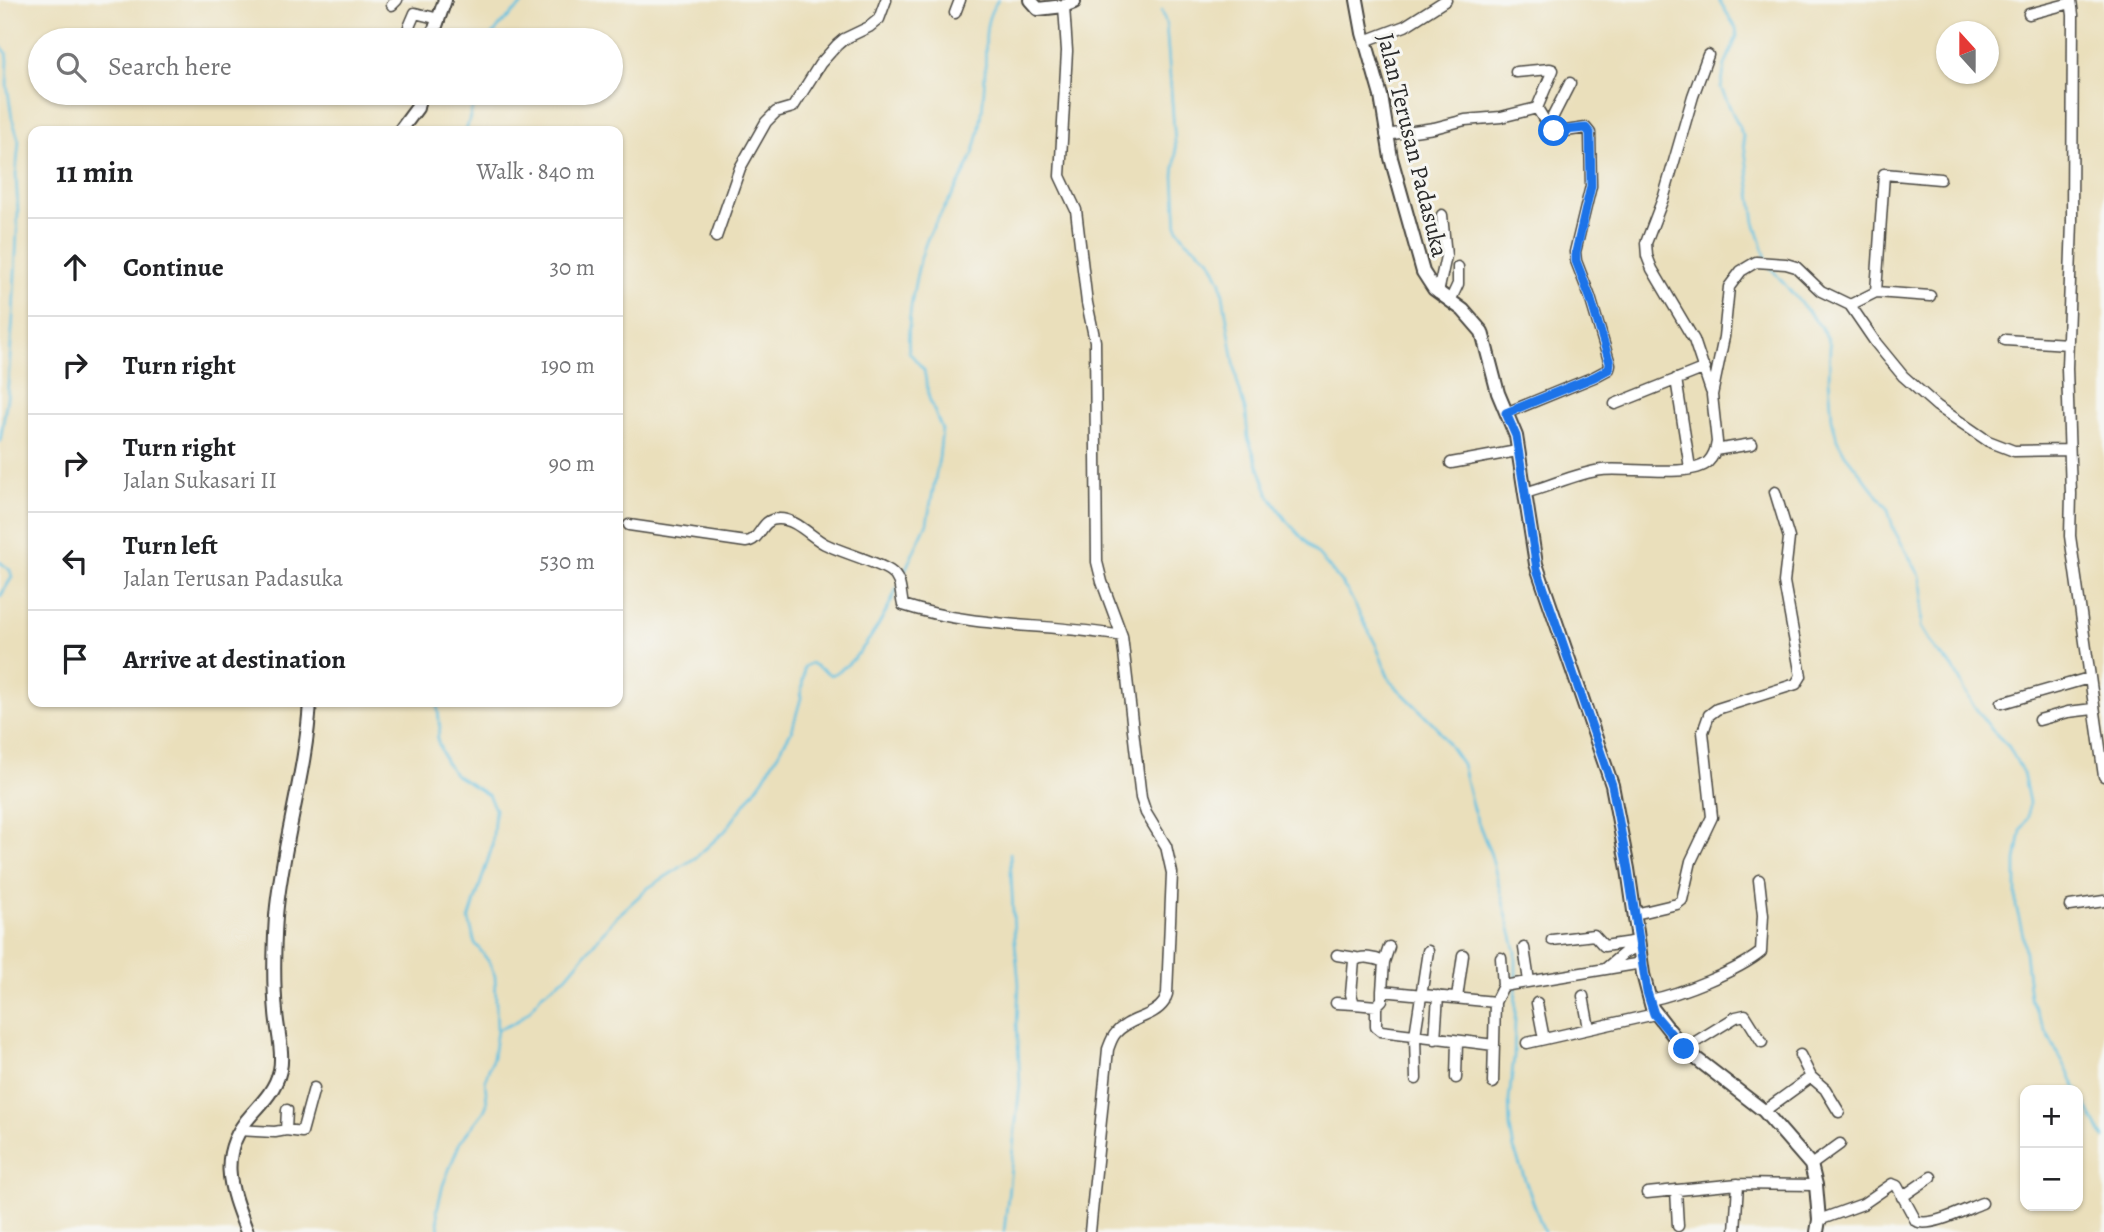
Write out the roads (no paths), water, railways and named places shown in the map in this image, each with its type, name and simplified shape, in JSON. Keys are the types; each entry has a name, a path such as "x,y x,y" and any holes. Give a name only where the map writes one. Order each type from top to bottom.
{"street":[{"path":"436,28 444,0"},
{"path":"716,237 740,168 766,122 776,112 793,107 820,64 844,39 879,19 886,0"},
{"path":"956,13 960,0"},
{"path":"1031,0 1038,9 1069,4 1060,176 1076,210 1087,303 1095,341 1097,562 1122,636 1141,798 1146,813 1166,846 1173,883 1167,994 1164,1002 1160,1008 1122,1028 1115,1034 1108,1049 1090,1232"},
{"name":"Jalan Terusan Padasuka","path":"1357,0 1365,41 1381,96 1386,135 1423,272 1444,297 1470,317 1482,332 1498,393 1516,436 1537,569 1612,785 1642,963 1654,1014 1684,1049 1702,1065 1764,1111 1811,1165 1816,1185 1818,1226"},
{"path":"1365,41 1405,26 1446,0"},
{"path":"2029,13 2071,1 2072,221 2068,344 2070,536 2104,776"},
{"path":"409,28 415,13 439,19"},
{"path":"1524,493 1601,470 1690,468 1707,462 1715,450 1717,442 1712,395 1704,368 1694,340 1653,269 1647,256 1646,243 1664,196 1707,55"},
{"path":"1516,72 1553,70 1537,108"},
{"path":"1548,126 1570,83"},
{"path":"404,126 418,105"},
{"path":"1386,135 1465,120 1501,117 1537,108"},
{"path":"1506,413 1606,372 1610,363 1576,261 1591,186 1590,133 1586,128 1559,132 1548,126 1537,108"},
{"path":"1876,292 1884,174 1940,179"},
{"path":"1443,215 1446,256 1444,297"},
{"path":"1712,395 1724,337 1729,287 1748,265 1756,262 1786,264 1796,267 1821,291 1850,305 1903,376 1970,430 2002,448 2014,451 2069,450"},
{"path":"1444,297 1458,284 1458,267"},
{"path":"1850,305 1876,292 1930,296"},
{"path":"2005,340 2068,344"},
{"path":"1615,404 1704,368"},
{"path":"1676,379 1690,468"},
{"path":"1715,450 1752,444"},
{"path":"1451,463 1517,451"},
{"path":"1635,914 1677,904 1682,900 1691,861 1712,817 1703,732 1709,715 1717,709 1800,681 1784,582 1789,538 1775,492"},
{"path":"629,525 746,542 757,538 766,522 772,519 791,520 824,544 890,571 901,587 903,605 999,625 1122,636"},
{"path":"2002,703 2089,678"},
{"path":"247,1232 232,1195 230,1180 233,1142 239,1130 272,1091 280,1072 274,976 279,880 296,804 309,707"},
{"path":"2039,720 2093,709"},
{"path":"1650,1000 1731,970 1751,961 1760,952 1763,915 1759,880"},
{"path":"2070,906 2104,901"},
{"path":"1552,940 1594,935 1604,946 1639,944"},
{"path":"1603,971 1623,953 1639,944"},
{"path":"1389,947 1384,962 1382,1000 1376,1006 1379,1030 1494,1045"},
{"path":"1524,948 1530,981"},
{"path":"1416,1079 1415,1035 1428,951"},
{"path":"1337,955 1384,962"},
{"path":"1457,998 1463,955"},
{"path":"1354,1004 1351,994 1356,958"},
{"path":"1493,1083 1495,1002 1503,986 1501,958"},
{"path":"1503,986 1642,963"},
{"path":"1382,990 1495,1002"},
{"path":"1435,1039 1438,996"},
{"path":"1583,996 1589,1028"},
{"path":"1336,1003 1376,1006"},
{"path":"1537,1003 1544,1038"},
{"path":"1527,1042 1654,1014"},
{"path":"1684,1049 1736,1017 1745,1015 1762,1042"},
{"path":"1456,1078 1457,1041"},
{"path":"1800,1055 1811,1077 1825,1089 1839,1112"},
{"path":"1764,1111 1811,1077"},
{"path":"239,1130 302,1132 314,1088"},
{"path":"286,1130 287,1110"},
{"path":"1811,1165 1840,1144"},
{"path":"1902,1197 1931,1177"},
{"path":"1647,1193 1738,1184 1816,1185"},
{"path":"1735,1232 1738,1184"},
{"path":"1818,1226 1863,1204 1892,1184 1897,1186 1916,1222 1924,1224 1982,1203"},
{"path":"1676,1190 1678,1226"}],"waterway":[{"path":"498,28 527,0"},
{"path":"901,579 927,523 942,430 929,398 924,370 909,352 909,324 914,290 921,257 931,231 964,174 975,149 983,104 987,26 998,0"},
{"path":"1719,0 1736,28 1737,36 1725,65 1721,88 1743,136 1755,222 1767,261"},
{"path":"1162,10 1166,24 1176,155 1174,176 1177,227 1186,240 1210,259 1221,282 1237,381 1246,413 1248,438 1269,495 1286,520 1348,592 1376,645 1390,681 1435,725 1462,764 1473,809 1491,855 1516,952 1516,980"},
{"path":"0,45 7,53 7,84 12,118 19,141 13,317 7,398 0,442"},
{"path":"467,126 473,105"},
{"path":"1770,267 1828,339 1832,419 1837,439 1845,454 1887,507 1894,530 1920,576 1923,591 1921,627 1935,650 1953,667 1971,702 2009,747 2023,773 2029,802 2028,817 2021,831 2016,861 2016,906 2023,935 2030,997 2104,1138"},
{"path":"0,562 10,570 12,577 0,597"},
{"path":"497,1030 516,1022 543,993 566,977 614,919 648,888 695,858 725,831 763,779 792,730 801,698 804,667 811,663 831,675 852,661 870,638 897,588"},
{"path":"438,707 440,728 437,739 445,761 454,774 488,795 495,809 492,847 469,920 475,943 489,962 495,976 497,1030 493,1057 485,1080 487,1104 460,1142 443,1185 437,1210 439,1232"},
{"path":"1004,1232 1020,1084 1017,1023 1019,984 1010,853"},
{"path":"1516,986 1514,1057 1509,1100 1510,1127 1514,1149 1544,1232"}]}
